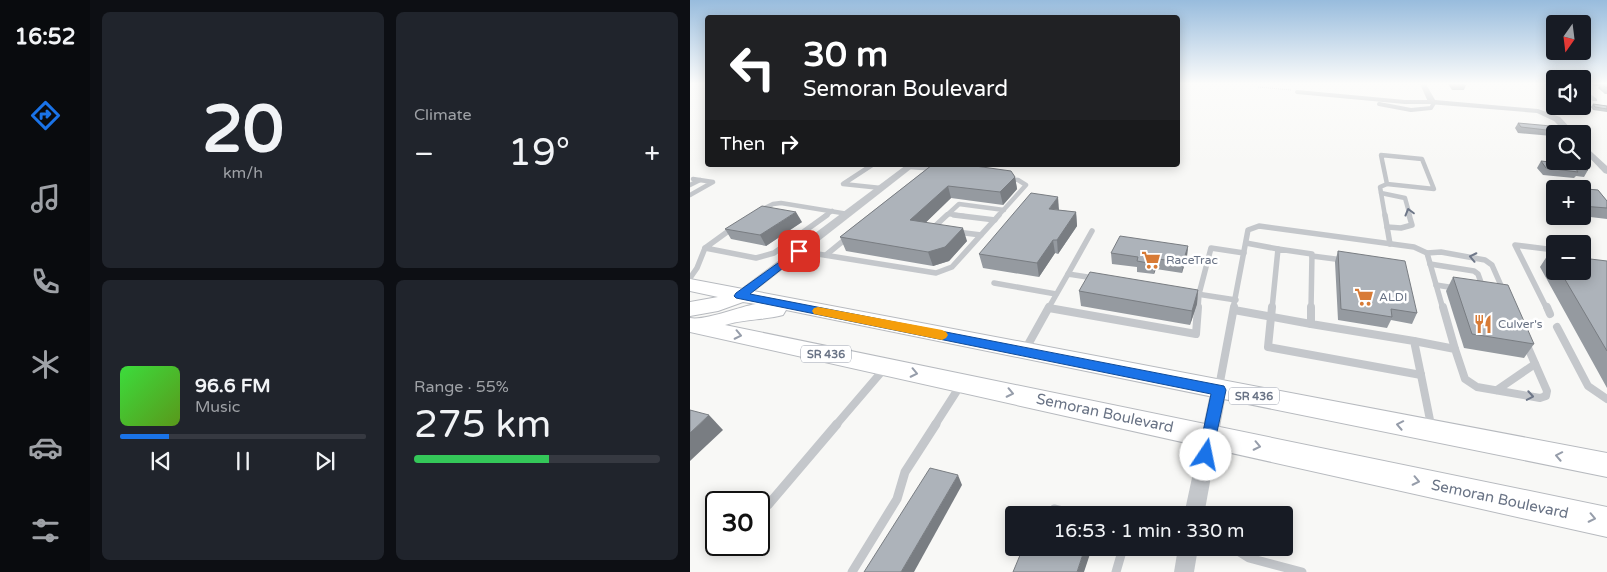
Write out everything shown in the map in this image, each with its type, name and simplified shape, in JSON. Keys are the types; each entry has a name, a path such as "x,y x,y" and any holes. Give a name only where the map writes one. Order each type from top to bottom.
{"main road":[{"name":"SR 436","path":"690,285 1607,465"},
{"path":"693,320 718,304 740,296"},
{"path":"693,320 725,317 758,310 817,311"},
{"name":"Semoran Boulevard","path":"693,320 886,367 1607,522"}],"street":[{"path":"1534,111 1557,119 1563,125"},
{"path":"1591,154 1607,171"},
{"path":"740,296 910,167"},
{"path":"1196,506 1219,390"},
{"path":"1184,572 1187,556"}],"lane":[{"path":"1387,184 1381,155 1422,159 1434,189 1387,184 1380,187 1390,244"},
{"path":"868,167 842,184 881,188"},
{"path":"918,167 941,170"},
{"path":"925,175 933,169"},
{"path":"690,195 713,182 693,178"},
{"path":"799,251 936,273 952,267 1026,185 1018,180 1000,178"},
{"path":"690,185 700,180"},
{"path":"1381,193 1405,198 1412,226 1401,228 1387,227"},
{"path":"755,213 773,204 781,203 848,214"},
{"path":"943,229 933,228 959,204 1004,210"},
{"path":"705,248 756,258 764,257 774,253 832,211"},
{"path":"948,214 995,220"},
{"path":"690,278 697,273 705,248 739,223"},
{"path":"1219,390 1248,230 1252,227 1259,226 1414,247 1427,253 1450,253 1476,257 1492,265 1508,301"},
{"path":"826,255 856,231"},
{"path":"952,231 981,236"},
{"path":"1024,351 1092,231"},
{"path":"1246,244 1349,261"},
{"path":"1546,249 1515,245 1550,314"},
{"path":"1049,308 1196,334 1199,294 1211,248 1244,252"},
{"path":"1278,248 1268,347 1421,374"},
{"path":"1427,253 1465,379 1470,383 1497,390 1540,398 1546,396 1547,390 1523,337"},
{"path":"1311,324 1312,256"},
{"path":"1430,264 1474,271 1478,274 1484,289 1477,291"},
{"path":"1068,274 1106,280"},
{"path":"994,284 1056,294"},
{"path":"1436,285 1460,289"},
{"path":"1190,293 1236,300"},
{"path":"1234,310 1455,348"},
{"path":"1557,327 1588,386 1607,399"},
{"path":"1414,341 1432,431"},
{"path":"1497,390 1535,364"},
{"path":"770,502 886,367"},
{"path":"852,572 897,499 905,472 962,383"},
{"path":"1116,572 1120,556"},
{"path":"1246,556 1302,572"}],"building":[{"path":"1518,123 1546,126 1546,130 1521,127"},
{"path":"1541,161 1546,162 1546,168"},
{"path":"929,167 982,167 1011,171 1015,177 1000,192 948,186 910,220 963,228 945,247 928,252 840,237"},
{"path":"1591,189 1598,190 1607,201 1607,208 1591,207"},
{"path":"1031,193 1058,197 1049,209 1076,212 1057,240 1053,240 1037,263 979,254"},
{"path":"762,206 796,212 760,235 725,229"},
{"path":"1120,236 1188,246 1183,262 1157,259 1154,264 1137,261 1138,257 1111,253"},
{"path":"1338,251 1405,261 1417,313 1391,309 1392,317 1341,309"},
{"path":"1591,259 1607,261 1607,351 1565,280 1591,280"},
{"path":"1090,272 1198,290 1192,311 1079,291"},
{"path":"1453,277 1508,285 1534,344 1472,334"},
{"path":"690,410 709,415 690,433"},
{"path":"930,468 958,475 901,572 864,572"},
{"path":"1020,556 1082,556 1077,572 1013,572"}],"slow traffic":[{"path":"818,311 942,335"}],"place":[{"name":"RaceTrac","path":"1151,260"},
{"name":"ALDI","path":"1364,297"},
{"name":"Culver's","path":"1483,324"}],"route":[{"path":"799,251 740,296 1219,390 1206,455"}]}
